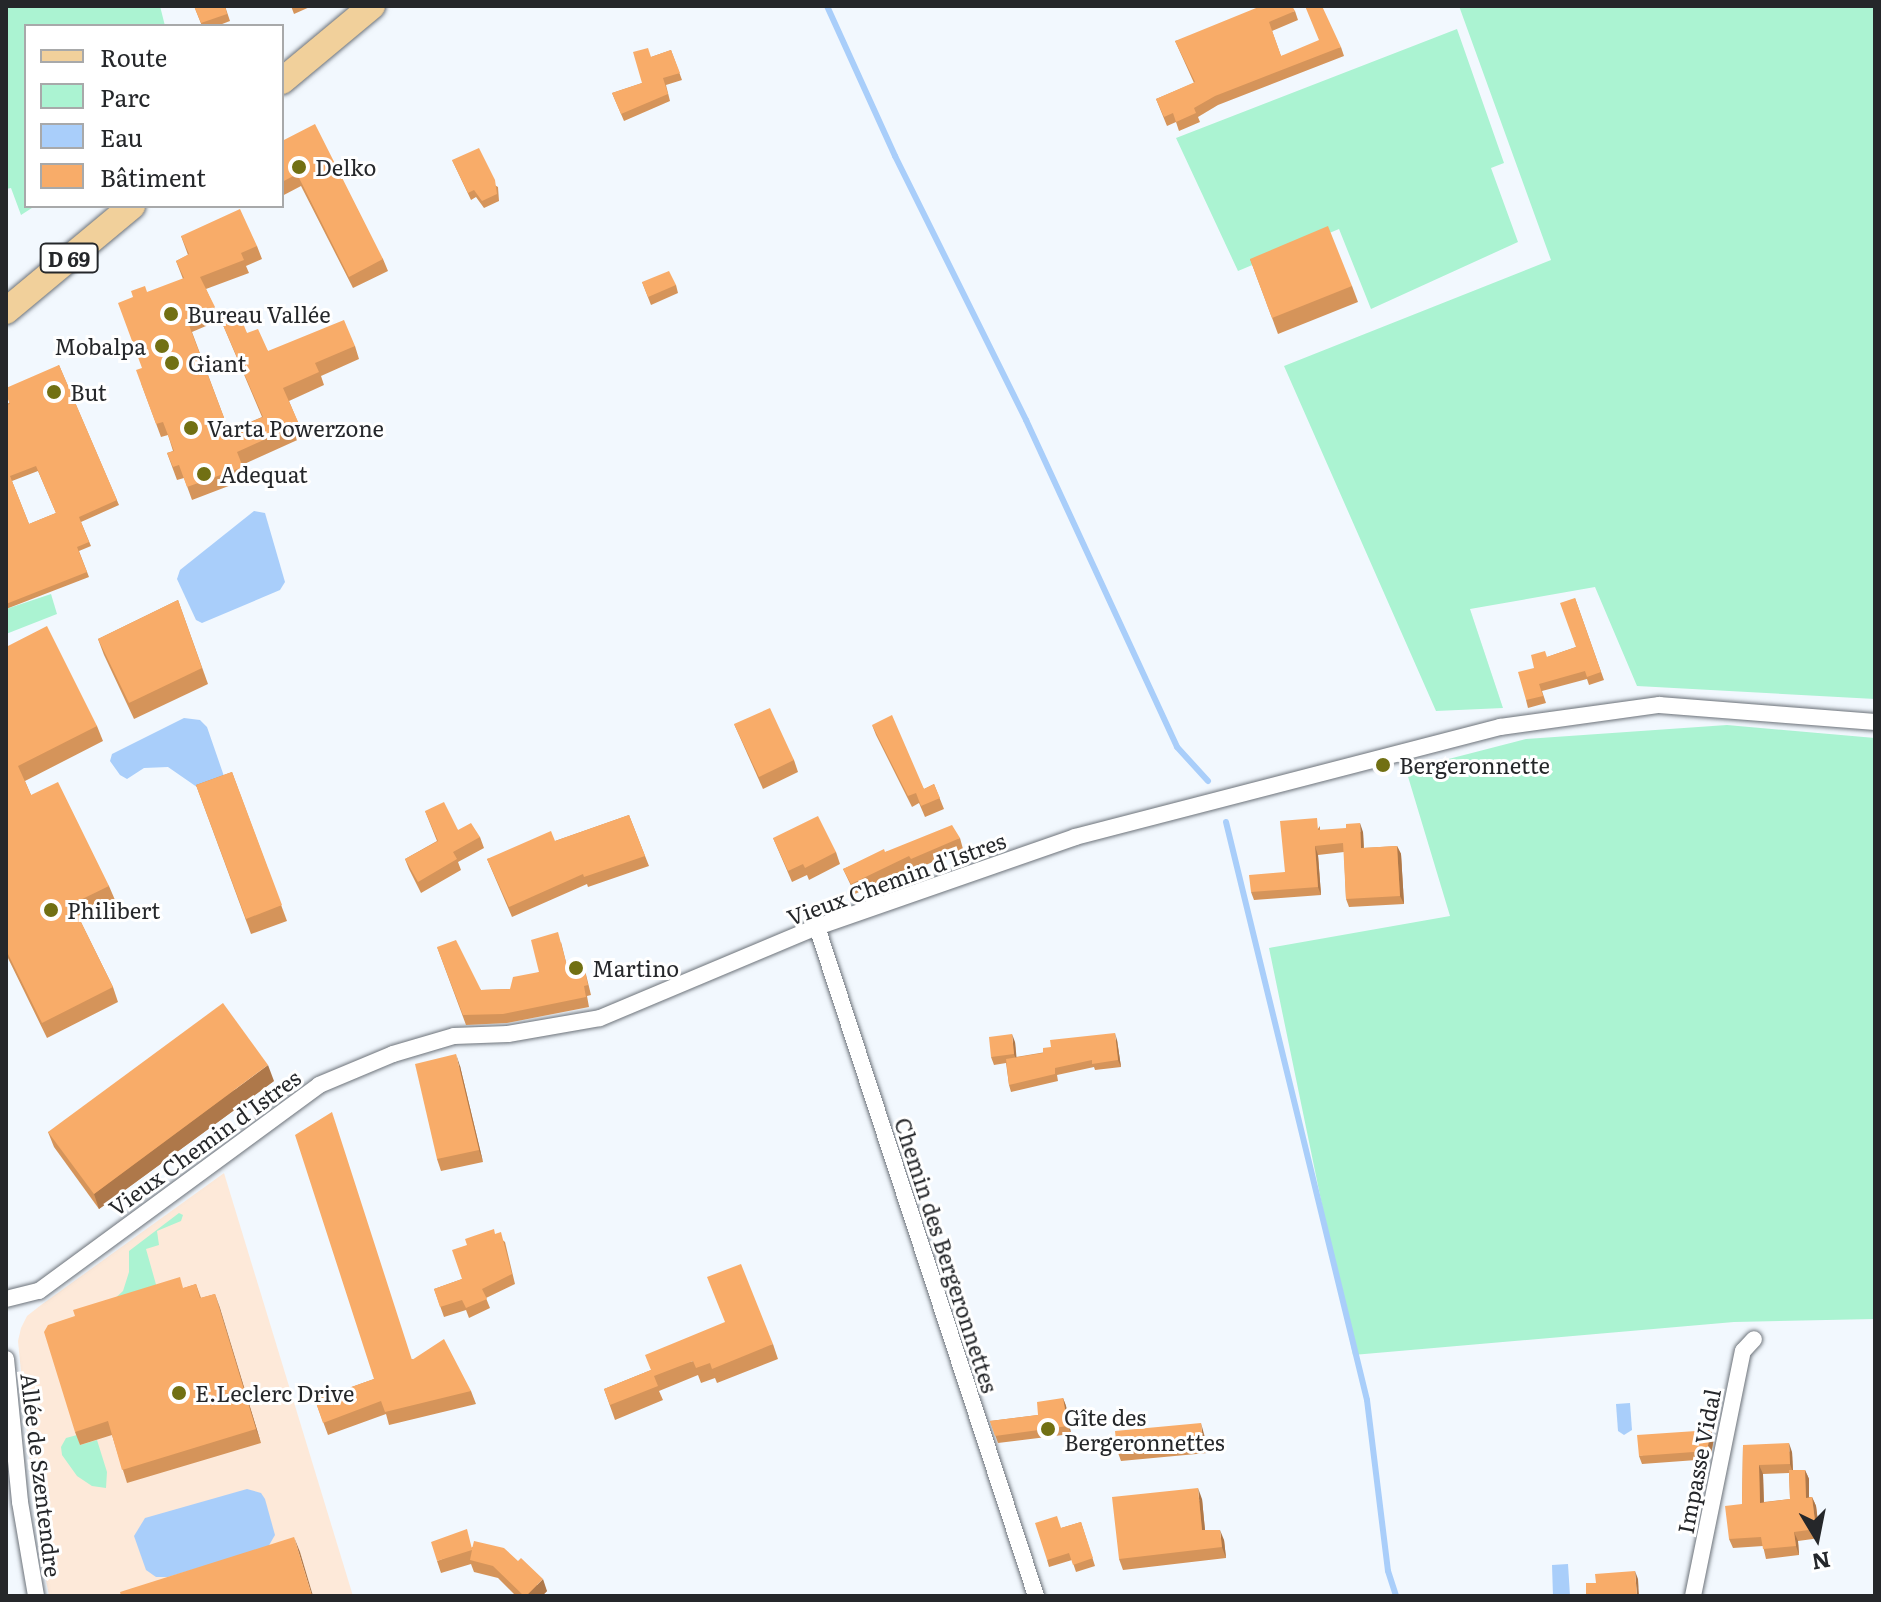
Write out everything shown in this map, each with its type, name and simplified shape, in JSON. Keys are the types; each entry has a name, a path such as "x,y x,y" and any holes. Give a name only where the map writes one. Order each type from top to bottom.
{"main road":[{"path":"284,79 372,6"},
{"name":"D 69","path":"6,311 130,208"}],"street":[{"name":"Vieux Chemin d'Istres","path":"6,1299 39,1291 319,1085 393,1054 454,1036 508,1034 600,1018 817,927 1075,837 1500,727 1659,705 1875,722"},
{"name":"Chemin des Bergeronnettes","path":"817,927 1036,1596"},
{"name":"Impasse Vidal","path":"1693,1596 1743,1351 1754,1339"},
{"name":"Allée de Szentendre","path":"6,1359 20,1502 36,1596"}],"shaded area":[{"path":"224,1173 353,1596 49,1596 37,1533 18,1341 21,1328 27,1316 41,1305"}],"green space":[{"path":"6,6 160,6 164,24 24,24 24,208 32,208 21,215 11,188 6,189"},
{"path":"1459,6 1875,6 1875,699 1637,686 1595,587 1470,609 1503,708 1436,711 1284,366 1551,260"},
{"path":"1457,29 1504,163 1491,168 1518,242 1371,309 1339,229 1238,271 1176,138"},
{"path":"51,594 57,614 6,634 6,609"},
{"path":"1727,725 1875,738 1875,1319 1734,1322 1353,1355 1269,948 1450,916 1406,770 1526,739"},
{"path":"179,1213 183,1215 181,1221 157,1231 159,1245 146,1249 157,1288 111,1302 123,1291 129,1272 129,1251"},
{"path":"77,1435 80,1445 97,1440 107,1472 106,1488 92,1486 77,1476 62,1455 61,1447 66,1438"}],"water":[{"path":"254,511 265,513 285,582 280,590 202,623 196,620 177,579 180,570"},
{"path":"184,718 200,720 207,727 226,782 207,794 168,767 144,768 127,779 120,775 110,761 112,754"},
{"path":"1630,1403 1632,1430 1624,1435 1618,1431 1616,1404"},
{"path":"247,1489 261,1493 265,1499 275,1535 268,1547 168,1577 156,1577 146,1570 134,1536 145,1518"},
{"path":"1568,1564 1570,1596 1553,1596 1552,1565"}],"building":[{"path":"194,6 225,6 227,14 201,23"},
{"path":"1261,6 1292,6 1295,11 1269,22 1281,56 1319,40 1305,6 1322,6 1341,47 1215,96 1194,108 1196,113 1176,122 1173,113 1164,117 1156,99 1195,82 1175,41"},
{"path":"648,48 651,57 671,50 680,73 663,78 668,94 621,114 612,93 642,83 633,52"},
{"path":"315,124 383,259 349,277 297,174 284,181 284,140"},
{"path":"479,148 495,180 497,194 482,201 474,190 468,193 452,160"},
{"path":"240,209 257,246 241,253 244,260 200,277 215,307 187,320 229,431 263,417 220,318 238,311 247,333 258,329 268,351 344,320 355,346 315,363 319,372 283,388 299,424 237,452 243,467 187,487 179,465 173,467 167,453 174,451 163,422 156,424 136,370 142,368 118,303 133,297 131,291 145,286 147,292 184,278 176,261 189,254 181,236"},
{"path":"1328,226 1352,286 1272,318 1250,259"},
{"path":"669,271 676,285 648,297 642,282"},
{"path":"59,365 117,500 79,517 89,542 77,547 87,572 6,604 6,405 10,404 6,388","holes":["36,466 56,513 29,524 10,476"]},
{"path":"1575,598 1601,672 1587,677 1585,671 1539,684 1543,696 1526,700 1518,672 1534,668 1531,655 1545,651 1547,657 1576,647 1560,603"},
{"path":"178,600 202,668 129,703 98,639"},
{"path":"47,626 97,726 18,766 31,795 58,782 109,886 72,904 113,987 42,1023 6,950 6,647"},
{"path":"770,708 794,760 759,777 734,724"},
{"path":"892,715 924,789 934,784 940,798 921,806 916,793 908,796 872,725"},
{"path":"232,772 282,905 246,919 196,785"},
{"path":"444,802 458,830 471,823 480,837 453,852 457,859 418,882 405,859 438,841 425,811"},
{"path":"629,815 645,856 584,877 583,874 509,907 487,859 551,831 555,841"},
{"path":"818,816 836,852 805,868 803,864 788,871 773,838"},
{"path":"1317,818 1318,830 1346,828 1346,824 1360,823 1361,848 1397,846 1400,896 1346,899 1343,843 1315,846 1318,887 1251,892 1249,875 1285,872 1280,821"},
{"path":"952,825 960,838 911,859 909,856 851,884 843,869 884,849 885,852"},
{"path":"558,932 567,966 583,962 588,985 584,986 586,997 503,1014 463,1015 437,947 456,940 481,990 510,989 513,977 539,972 531,940"},
{"path":"223,1003 268,1065 94,1194 48,1132"},
{"path":"1115,1033 1118,1060 1092,1064 1092,1060 1055,1068 1055,1074 1009,1085 1006,1059 1043,1053 1043,1048 1051,1047 1050,1040"},
{"path":"1012,1034 1014,1054 991,1057 989,1037"},
{"path":"456,1054 479,1150 437,1159 415,1064"},
{"path":"332,1112 412,1360 444,1339 471,1391 385,1412 381,1401 323,1423 315,1400 374,1379 295,1135"},
{"path":"494,1229 495,1234 501,1232 512,1274 482,1289 487,1299 466,1308 462,1300 440,1307 434,1289 462,1279 452,1250 467,1245 465,1239"},
{"path":"741,1264 773,1344 712,1369 710,1363 696,1368 693,1361 654,1376 658,1386 610,1405 604,1389 651,1370 645,1355 725,1322 707,1277"},
{"path":"180,1277 183,1288 196,1284 200,1298 215,1294 256,1429 122,1470 108,1421 75,1432 44,1332 48,1325 75,1316 73,1310"},
{"path":"1063,1398 1068,1426 995,1436 990,1421 1038,1415 1037,1402"},
{"path":"1201,1423 1203,1442 1117,1450 1115,1431"},
{"path":"1711,1430 1707,1451 1639,1456 1637,1435"},
{"path":"1789,1443 1790,1464 1759,1465 1760,1503 1790,1499 1789,1470 1805,1470 1806,1498 1812,1497 1816,1529 1794,1532 1796,1546 1763,1549 1761,1537 1729,1539 1725,1506 1742,1504 1743,1445"},
{"path":"1198,1488 1202,1530 1220,1530 1222,1547 1119,1559 1112,1497"},
{"path":"1057,1516 1061,1528 1081,1522 1093,1558 1073,1565 1069,1553 1047,1560 1035,1523"},
{"path":"467,1529 472,1549 474,1541 504,1548 518,1561 521,1558 543,1579 524,1596 493,1566 470,1560 472,1550 437,1561 431,1542"},
{"path":"294,1537 312,1596 121,1596 120,1592"},
{"path":"1635,1571 1637,1596 1586,1596 1586,1583 1596,1583 1595,1574"}],"waterway":[{"path":"827,6 895,156 1026,420 1177,747 1208,781"},
{"path":"1226,822 1367,1400 1388,1571 1396,1596"}],"place":[{"name":"Delko","path":"299,167"},
{"name":"Bureau Vallée","path":"171,314"},
{"name":"Mobalpa","path":"162,346"},
{"name":"Giant","path":"172,363"},
{"name":"But","path":"54,392"},
{"name":"Varta Powerzone","path":"191,428"},
{"name":"Adequat","path":"204,474"},
{"name":"Bergeronnette","path":"1383,765"},
{"name":"Philibert","path":"51,910"},
{"name":"Martino","path":"576,968"},
{"name":"E.Leclerc Drive","path":"179,1393"},
{"name":"Gîte des Bergeronnettes","path":"1048,1429"}]}
